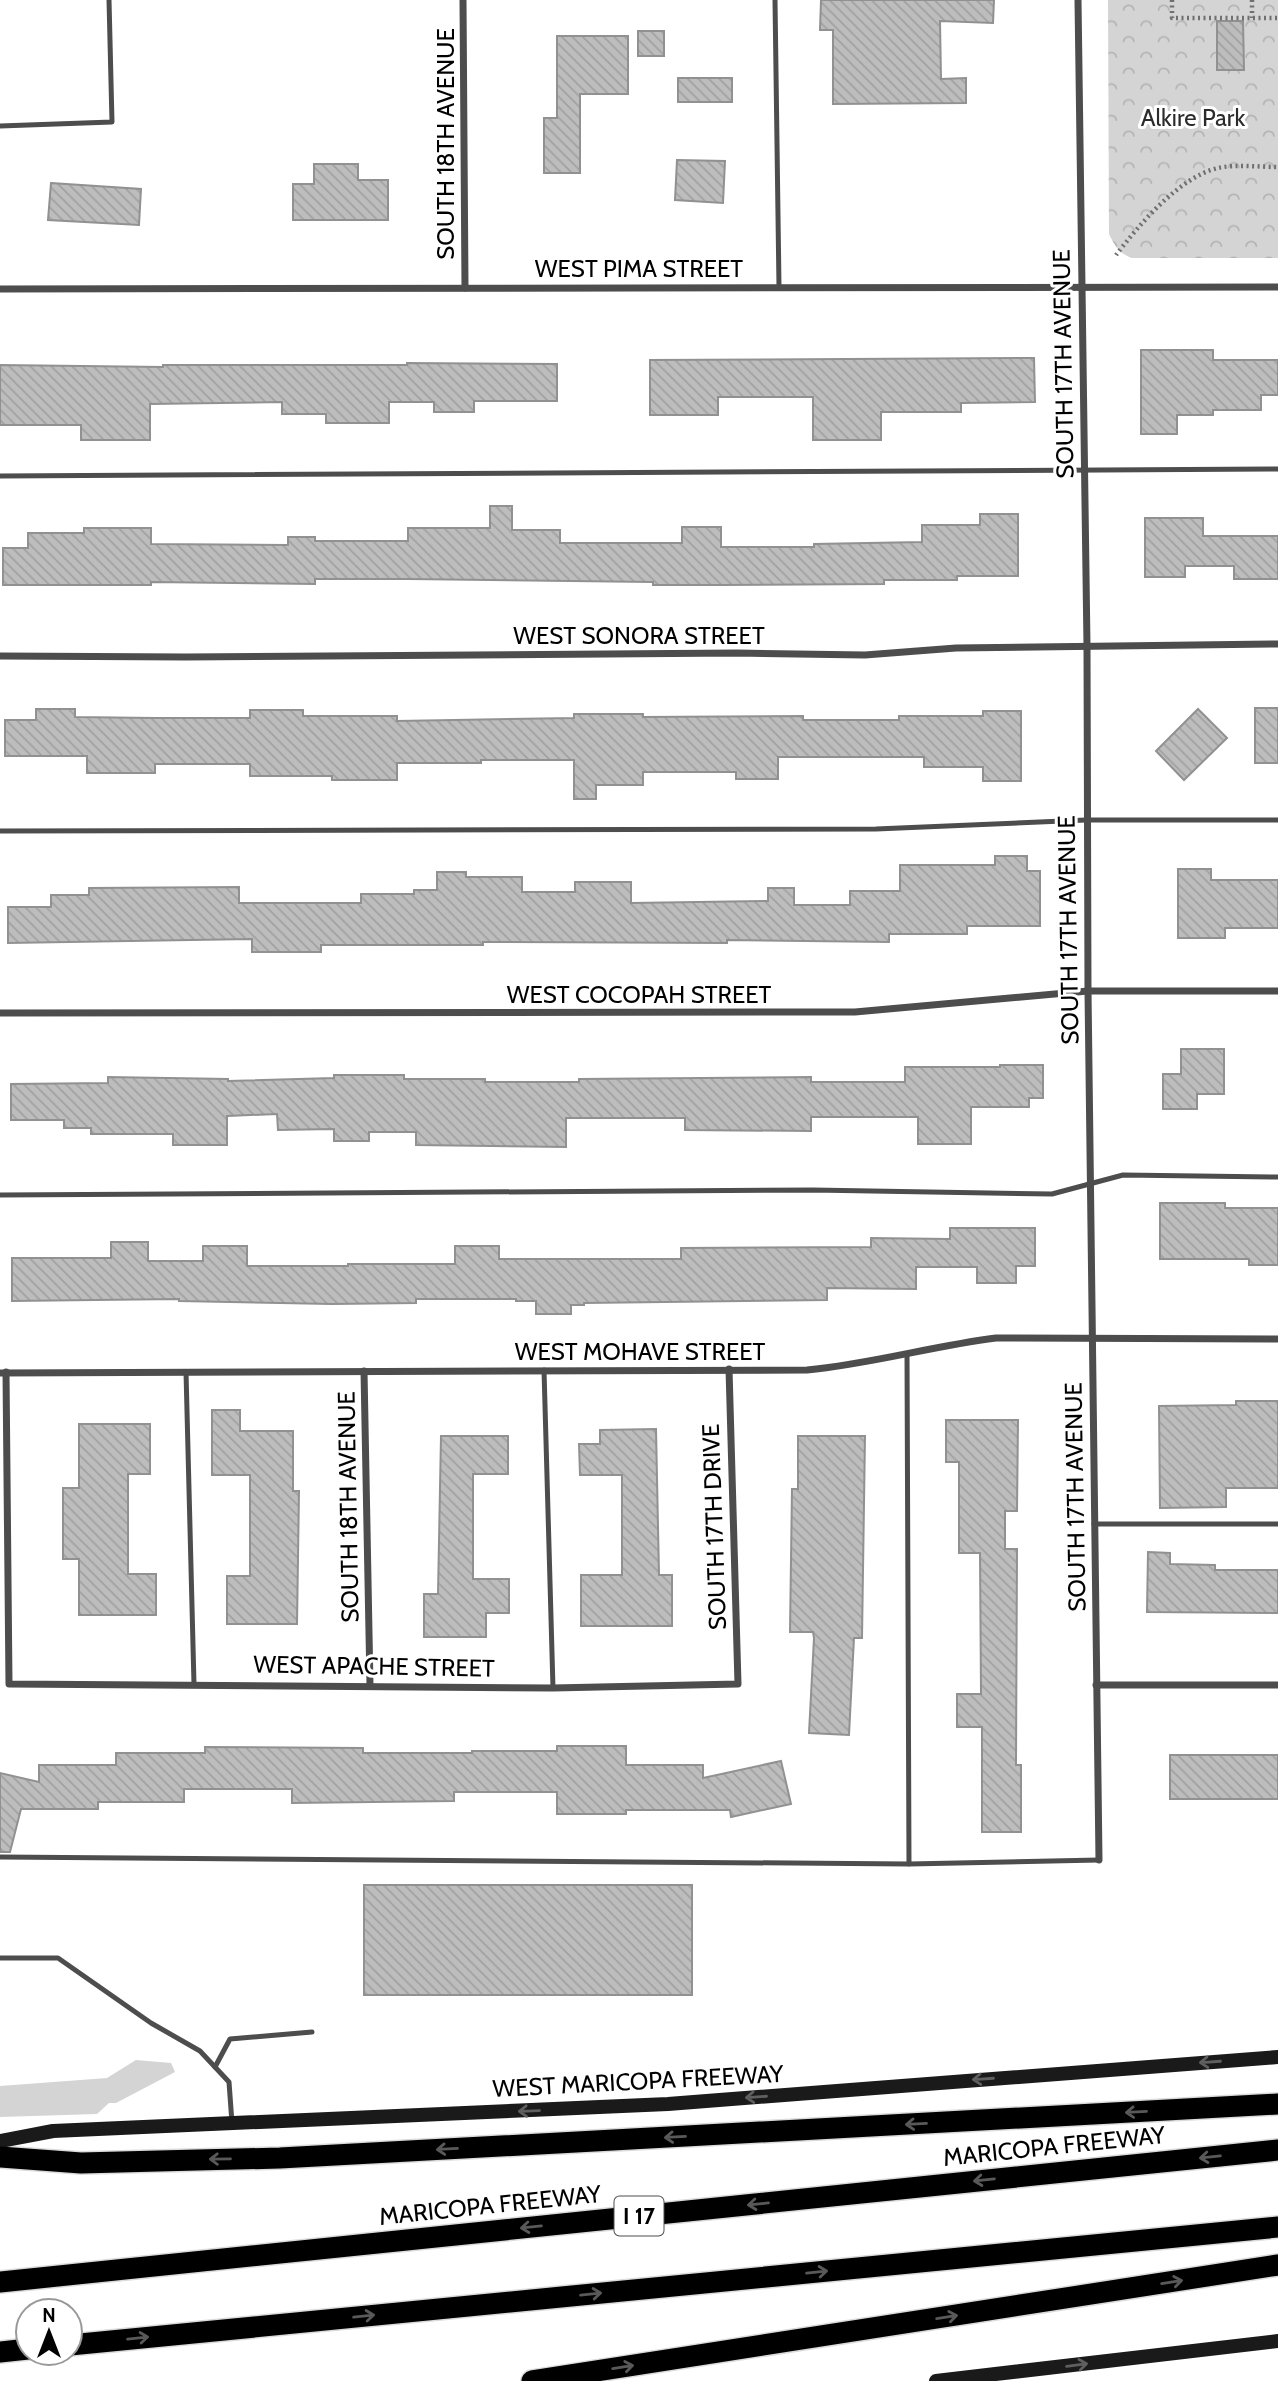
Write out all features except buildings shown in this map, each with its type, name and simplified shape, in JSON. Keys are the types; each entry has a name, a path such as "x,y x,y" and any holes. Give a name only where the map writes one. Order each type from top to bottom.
{"highway":[{"path":"0,2157 81,2163 280,2158 1278,2104"},
{"name":"MARICOPA FREEWAY","path":"0,2282 1278,2150"},
{"path":"84,2344 1278,2227"},
{"path":"531,2381 1278,2265"}],"main road":[{"name":"WEST MARICOPA FREEWAY","path":"0,2141 53,2131 668,2104 1278,2057"},
{"path":"936,2381 1278,2342"}],"street":[{"name":"SOUTH 18TH AVENUE","path":"463,0 465,288"},
{"name":"SOUTH 17TH AVENUE","path":"1078,0 1099,1860"},
{"name":"WEST PIMA STREET","path":"0,289 1278,287"},
{"name":"WEST SONORA STREET","path":"0,656 737,653 865,655 956,648 1278,644"},
{"name":"WEST COCOPAH STREET","path":"0,1013 855,1012 1088,991 1278,990"},
{"name":"WEST MOHAVE STREET","path":"3,1373 807,1370 906,1354 951,1343 996,1338 1278,1339"},
{"name":"SOUTH 17TH DRIVE","path":"729,1369 738,1684"},
{"name":"SOUTH 18TH AVENUE","path":"364,1371 370,1685"},
{"name":"WEST APACHE STREET","path":"3,1373 9,1684 553,1688 738,1684"},
{"path":"1097,1685 1278,1685"}],"lane":[{"path":"0,126 112,122 109,0"},
{"path":"775,0 779,287"},
{"path":"0,476 1278,468"},
{"path":"0,831 876,829 1086,820 1278,820"},
{"path":"0,1195 799,1190 1052,1194 1123,1175 1278,1177"},
{"path":"906,1354 909,1864"},
{"path":"544,1370 553,1688"},
{"path":"186,1372 194,1684"},
{"path":"1094,1524 1278,1524"},
{"path":"0,1857 909,1864 1099,1860"},
{"path":"0,1958 58,1958 151,2023 200,2051 229,2082 232,2123"},
{"path":"215,2067 230,2039 312,2032"}],"path":[{"path":"1172,0 1172,18 1278,18"},
{"path":"1252,0 1252,18"},
{"path":"1116,255 1134,231 1174,193 1193,180 1219,167 1278,167"}],"green space":[{"name":"Alkire Park","path":"1108,0 1278,0 1278,258 1133,258 1116,246 1109,234"},
{"path":"136,2060 171,2063 175,2072 116,2103 109,2103 97,2114 0,2117 0,2086 107,2078"}]}
